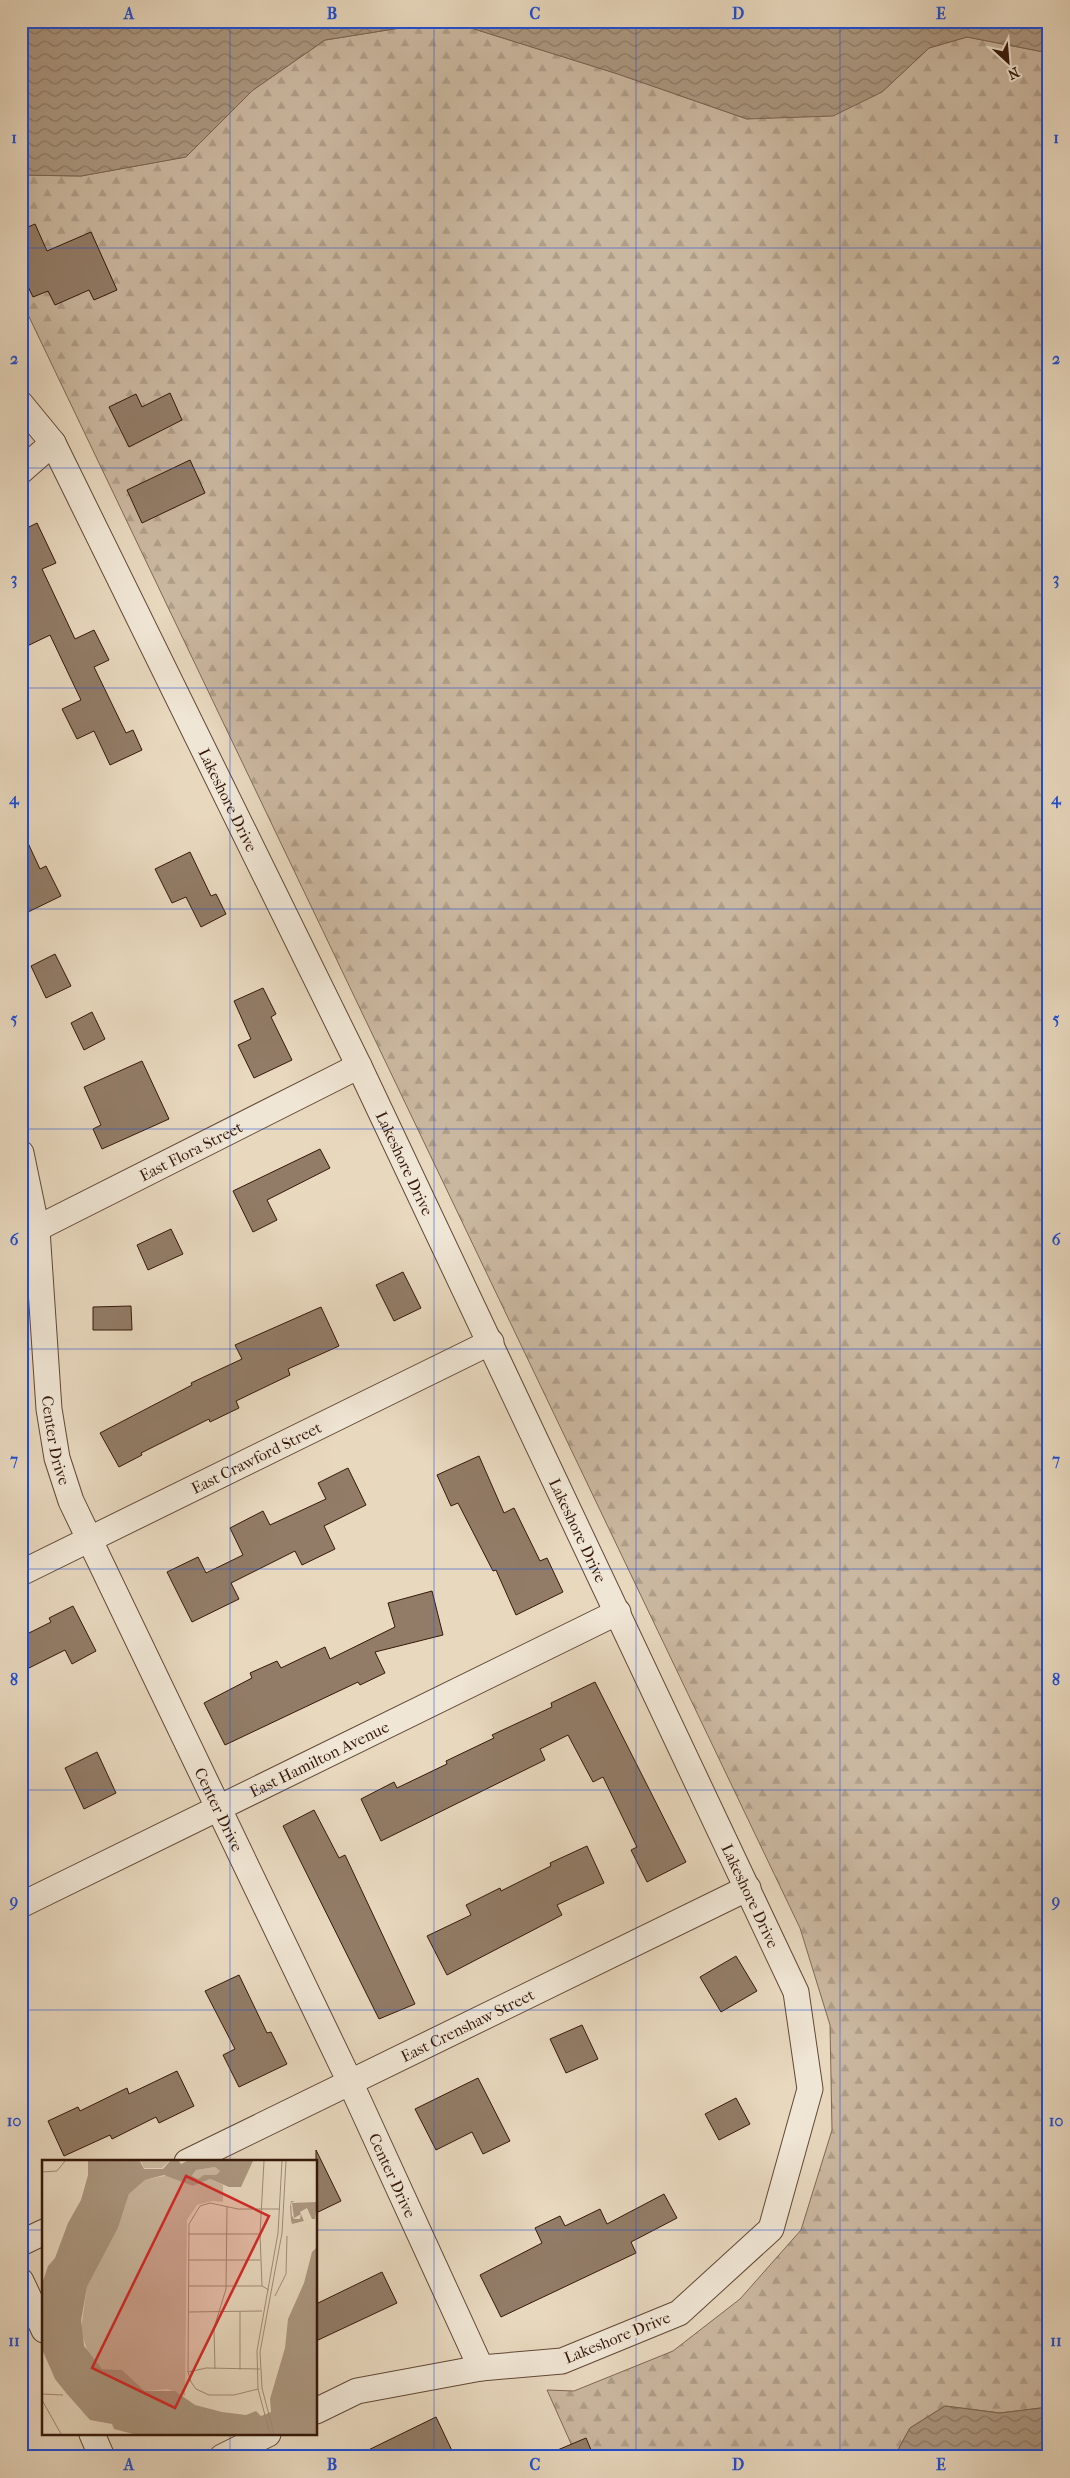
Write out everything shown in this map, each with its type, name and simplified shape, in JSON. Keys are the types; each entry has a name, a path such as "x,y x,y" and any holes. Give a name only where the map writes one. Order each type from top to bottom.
{"street":[{"name":"Lakeshore Drive","path":"21,404 54,443 359,1066 491,1342 796,1992 810,2089 771,2229 679,2313 562,2361 480,2368 357,2391 318,2410"},
{"path":"21,471 54,443"},
{"name":"East Flora Street","path":"29,1233 359,1066"},
{"name":"Center Drive","path":"21,1153 49,1409 57,1458 71,1501 350,2082 480,2368"},
{"name":"East Crawford Street","path":"21,1573 491,1342"},
{"name":"East Hamilton Avenue","path":"21,1905 618,1612"},
{"name":"East Crenshaw Street","path":"192,2160 748,1888"},
{"path":"21,2243 42,2233"},
{"path":"21,2281 42,2326"},
{"path":"93,2436 102,2457"},
{"path":"222,2457 264,2436"}],"green space":[{"path":"455,23 618,74 747,119 882,92 929,48 967,37 1049,53 1049,2407 1000,2413 945,2406 910,2428 894,2457 577,2457 547,2390 574,2391 673,2351 740,2299 801,2230 832,2130 830,2025 800,1928 21,300 21,175 81,176 185,157 253,90 325,40 400,28"}],"water":[{"path":"21,21 1049,21 1049,53 967,37 929,48 882,92 833,116 747,119 618,74 455,23 400,28 325,40 253,90 186,157 81,176 21,175"},
{"path":"945,2406 1000,2413 1049,2407 1049,2457 894,2457 910,2428"}],"building":[{"path":"35,224 47,251 91,232 117,290 94,300 89,290 55,305 48,291 33,297 21,272 21,230"},
{"path":"170,393 182,420 129,447 109,407 136,394 142,407"},
{"path":"190,460 205,493 142,523 127,490"},
{"path":"37,523 56,563 42,569 75,639 94,630 109,660 94,667 126,733 133,730 142,750 110,765 94,731 77,739 62,709 81,700 50,635 21,649 21,531"},
{"path":"21,828 40,869 46,866 61,896 26,913 21,903"},
{"path":"190,852 211,896 216,894 226,914 201,927 186,897 172,903 155,869"},
{"path":"55,954 71,986 46,998 31,966"},
{"path":"263,988 276,1014 271,1017 292,1060 254,1078 238,1045 251,1039 234,1001"},
{"path":"92,1012 105,1039 84,1050 71,1023"},
{"path":"142,1061 169,1119 102,1149 93,1129 101,1125 84,1087"},
{"path":"320,1149 330,1168 267,1200 277,1220 253,1232 233,1191"},
{"path":"171,1229 183,1254 148,1270 137,1245"},
{"path":"403,1272 421,1308 394,1321 376,1285"},
{"path":"131,1306 132,1330 93,1330 93,1307"},
{"path":"321,1307 339,1346 288,1369 290,1375 236,1401 239,1408 210,1422 209,1419 141,1453 142,1455 119,1467 100,1433 192,1385 191,1383 242,1359 235,1345"},
{"path":"479,1456 504,1513 514,1508 540,1561 547,1558 563,1592 516,1615 496,1570 493,1571 458,1503 451,1506 437,1475"},
{"path":"348,1468 366,1505 324,1526 335,1549 302,1565 295,1551 231,1583 239,1599 192,1622 167,1572 198,1557 206,1573 243,1555 230,1528 263,1511 270,1525 326,1499 318,1483"},
{"path":"432,1591 443,1635 375,1652 385,1673 360,1685 358,1682 225,1745 204,1703 252,1678 250,1673 277,1661 281,1668 325,1647 330,1659 395,1627 388,1603"},
{"path":"73,1606 96,1651 72,1664 65,1650 21,1672 21,1637 51,1622 49,1618"},
{"path":"595,1682 686,1862 647,1882 631,1850 637,1847 603,1777 593,1782 568,1735 540,1749 545,1760 381,1841 361,1799 394,1782 397,1788 447,1764 446,1761 494,1738 492,1735 552,1707 551,1703"},
{"path":"97,1752 116,1793 84,1809 65,1768"},
{"path":"314,1810 339,1858 345,1855 415,2004 379,2019 283,1826"},
{"path":"587,1846 604,1883 557,1905 562,1915 447,1975 427,1936 471,1915 466,1905 500,1888 501,1891 551,1866 550,1863"},
{"path":"736,1956 757,1991 721,2012 700,1977"},
{"path":"239,1975 267,2033 271,2032 287,2064 239,2087 223,2055 235,2049 205,1991"},
{"path":"582,2025 598,2059 566,2073 550,2039"},
{"path":"177,2071 194,2106 159,2123 156,2117 112,2139 110,2135 64,2156 48,2121 78,2107 80,2111 127,2088 129,2094"},
{"path":"478,2078 510,2141 483,2154 472,2132 436,2150 415,2109"},
{"path":"736,2098 750,2124 719,2140 705,2114"},
{"path":"316,2150 341,2201 318,2212 318,2160 316,2160"},
{"path":"664,2194 677,2218 631,2242 636,2253 501,2317 480,2275 542,2243 535,2228 560,2216 565,2226 600,2209 607,2224"},
{"path":"382,2272 397,2303 318,2340 318,2303"},
{"path":"436,2417 455,2457 354,2457"},
{"path":"586,2438 594,2457 541,2457"}]}
